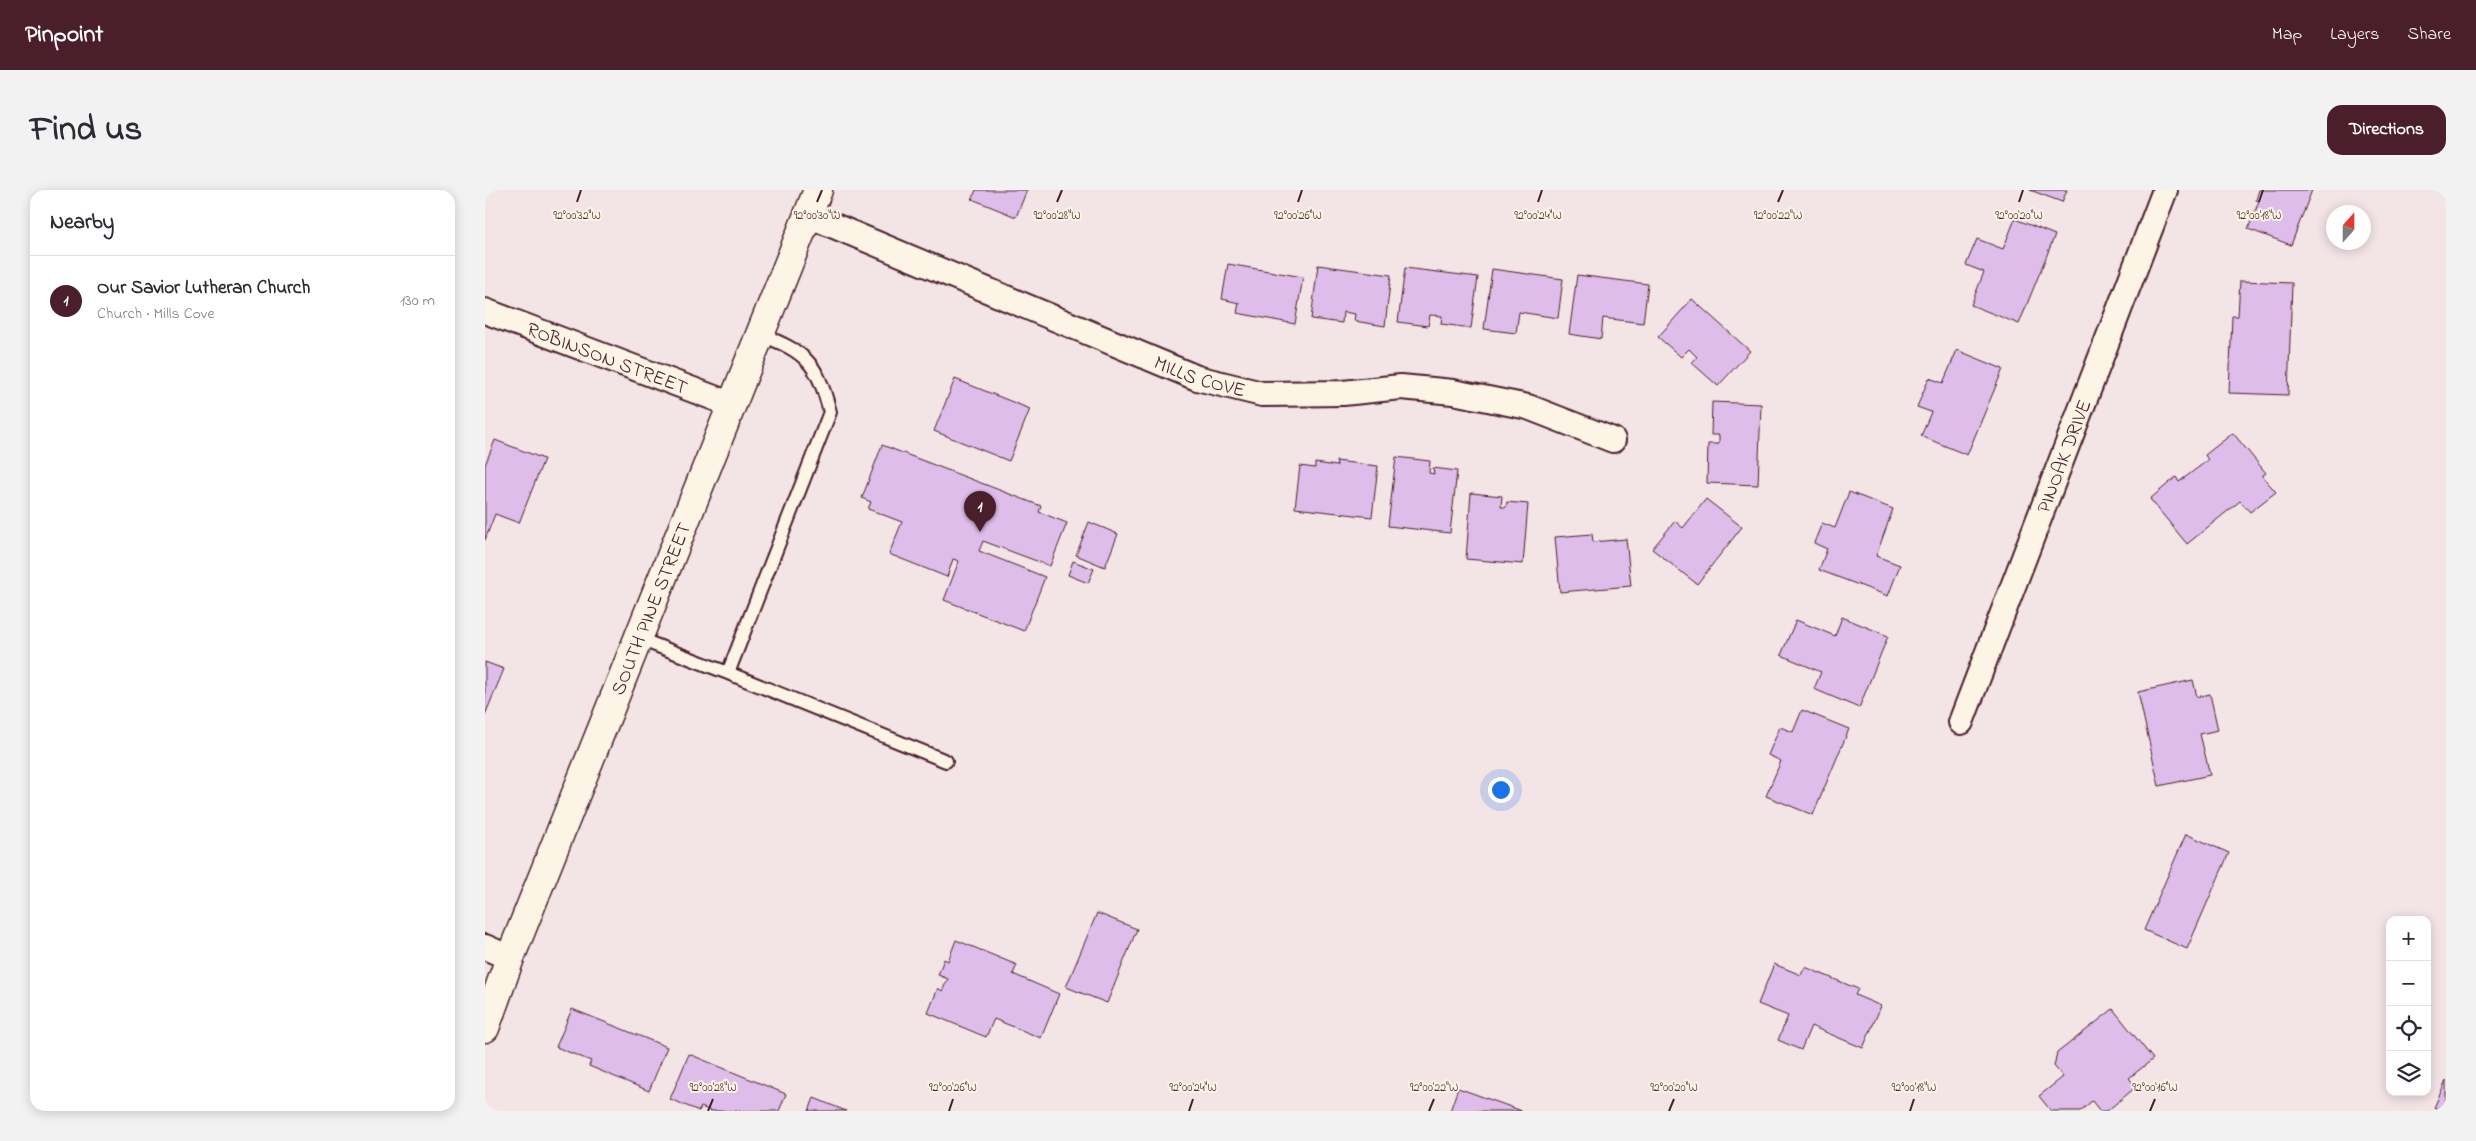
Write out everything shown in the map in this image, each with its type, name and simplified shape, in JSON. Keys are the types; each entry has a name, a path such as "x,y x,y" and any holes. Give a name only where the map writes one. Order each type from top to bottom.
{"main road":[{"name":"SOUTH PINE STREET","path":"485,1028 510,958 637,638 818,190"}],"street":[{"name":"PINOAK DRIVE","path":"1961,722 2165,190"},
{"name":"MILLS COVE","path":"808,215 1197,378 1261,394 1343,393 1401,387 1453,392 1528,407 1613,440"},
{"name":"ROBINSON STREET","path":"485,311 731,404"},
{"path":"485,947 510,958"}],"lane":[{"path":"728,672 830,412 825,392 809,360 785,344 759,334"},
{"path":"637,638 728,672 946,761"}],"building":[{"path":"976,190 1027,190 1016,217 972,199"},
{"path":"2030,190 2067,190 2062,202"},
{"path":"2259,190 2312,190 2291,245 2248,229 2259,201 2256,200"},
{"path":"2015,219 2055,235 2019,324 1971,305 1984,272 1966,265 1977,239 2003,249"},
{"path":"1228,264 1303,277 1295,324 1237,313 1239,303 1222,299"},
{"path":"1318,265 1391,275 1385,326 1354,321 1355,314 1343,312 1342,323 1311,319"},
{"path":"1405,268 1478,277 1471,328 1441,324 1442,316 1430,315 1428,326 1398,322"},
{"path":"1492,269 1563,279 1558,318 1519,312 1516,333 1484,329"},
{"path":"1577,275 1648,284 1643,323 1603,318 1601,339 1569,334"},
{"path":"2240,281 2292,283 2288,395 2229,393 2232,316 2238,316"},
{"path":"1692,299 1750,351 1718,386 1691,362 1697,357 1689,349 1681,357 1658,337"},
{"path":"1957,350 2003,369 1967,455 1921,436 1931,412 1917,407 1929,378 1943,383"},
{"path":"955,379 1030,409 1009,461 934,431"},
{"path":"1712,402 1761,404 1758,485 1707,483 1708,444 1719,444 1719,435 1711,435"},
{"path":"2233,433 2266,473 2262,476 2276,492 2250,512 2240,501 2187,544 2150,499 2176,477 2179,482 2208,460 2205,455"},
{"path":"495,440 544,459 519,523 495,514 485,540 485,465"},
{"path":"882,445 1041,506 1039,512 1067,523 1050,566 983,541 979,551 1045,577 1024,631 944,600 959,561 953,559 947,577 889,554 902,522 868,509 871,502 862,498"},
{"path":"1396,457 1430,461 1429,473 1434,474 1433,468 1457,471 1450,533 1388,526"},
{"path":"1336,461 1378,466 1372,517 1295,508 1300,466 1315,468 1315,463 1337,466"},
{"path":"1849,492 1893,509 1876,556 1900,565 1888,596 1819,570 1827,549 1814,543 1822,523 1835,528"},
{"path":"1471,493 1502,496 1501,507 1506,507 1507,502 1528,504 1523,564 1466,559"},
{"path":"1706,499 1742,527 1697,584 1652,549 1675,521 1683,528"},
{"path":"1089,522 1118,534 1105,567 1076,555"},
{"path":"1592,534 1593,542 1626,539 1631,586 1560,592 1555,537"},
{"path":"1073,561 1094,569 1088,583 1068,575"},
{"path":"1842,617 1888,636 1859,708 1814,689 1821,672 1781,655 1796,620 1835,636"},
{"path":"485,662 504,669 485,715"},
{"path":"2193,680 2197,697 2210,694 2218,730 2200,734 2210,775 2159,786 2138,692"},
{"path":"1802,710 1849,729 1813,815 1766,796 1781,761 1768,755 1780,727 1793,732"},
{"path":"2186,834 2229,853 2187,949 2144,930"},
{"path":"1097,913 1137,929 1107,1003 1066,987"},
{"path":"956,940 1017,965 1013,974 1059,994 1041,1038 994,1019 986,1037 928,1013 938,988 942,991 948,979 938,975 944,959 948,961"},
{"path":"1774,964 1801,975 1805,967 1858,989 1855,995 1881,1006 1863,1048 1811,1026 1801,1050 1778,1040 1788,1016 1758,1004"},
{"path":"572,1009 667,1047 649,1091 589,1066 591,1061 556,1047"},
{"path":"2113,1009 2153,1059 2129,1078 2136,1087 2107,1111 2100,1111 2092,1101 2080,1111 2051,1111 2039,1096 2063,1077 2054,1066 2057,1053"},
{"path":"689,1054 786,1094 779,1111 711,1111 701,1107 699,1111 670,1099"},
{"path":"2446,1080 2446,1111 2439,1111 2434,1108"},
{"path":"1458,1088 1522,1111 1450,1111"},
{"path":"814,1098 846,1111 809,1111"}],"place":[{"name":"Our Savior Lutheran Church","path":"980,532"}]}
